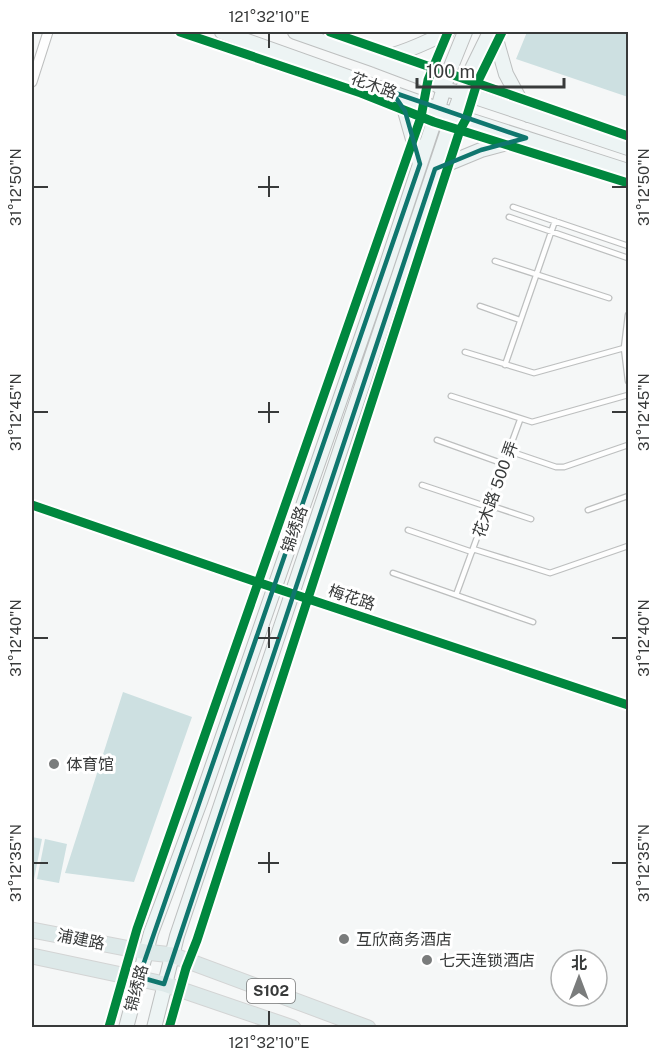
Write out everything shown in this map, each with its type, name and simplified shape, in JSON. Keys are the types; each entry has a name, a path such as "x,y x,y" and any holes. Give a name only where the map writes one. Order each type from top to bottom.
{"main road":[{"name":"花木路","path":"222,32 437,109 628,171"},
{"name":"花木路","path":"295,32 428,80 444,89 628,148"},
{"path":"375,60 396,55 447,32"},
{"name":"锦绣路","path":"126,1028 146,952 384,273 437,109 465,32"},
{"path":"492,32 506,74 528,115"},
{"name":"锦绣路","path":"154,1028 177,936 435,169 462,93 492,32"},
{"path":"392,92 405,111 420,164"},
{"path":"435,169 480,150 526,138"},
{"name":"浦建路","path":"32,930 172,955 368,1028"},
{"name":"浦建路","path":"32,956 139,977 293,1028"}],"street":[{"path":"32,82 48,32"},
{"name":"梅花路","path":"32,505 628,705"}],"lane":[{"path":"513,207 628,246"},
{"path":"509,217 628,258"},
{"path":"505,365 555,221"},
{"path":"495,261 609,298"},
{"path":"480,306 520,320"},
{"path":"628,315 624,348 628,381"},
{"path":"465,352 527,372 542,372 624,348"},
{"name":"花木路 500 弄","path":"456,595 520,420 539,422 628,395"},
{"path":"451,396 520,420"},
{"path":"437,440 504,464"},
{"path":"509,451 564,467 628,446"},
{"path":"422,485 531,519"},
{"path":"588,510 628,496"},
{"path":"408,530 550,573 628,546"},
{"path":"393,573 533,621"}],"highlighted area":[{"path":"392,92 526,138 481,150 435,169 164,984 139,977 420,164 405,111"}],"shaded area":[{"path":"527,32 628,32 628,97 516,59"},
{"path":"123,692 192,717 134,882 65,873"},
{"path":"32,837 42,839 34,879 32,879"},
{"path":"45,839 67,844 59,883 37,879"}],"cycle path":[{"path":"180,32 361,93 434,122 628,183"},
{"path":"330,32 628,136"},
{"path":"109,1027 137,929 421,117 428,80 448,32"},
{"path":"169,1028 186,968 460,130 466,119 477,83 502,32"},
{"path":"32,505 628,705"}],"place":[{"name":"体育馆","path":"54,764"},
{"name":"互欣商务酒店","path":"344,939"},
{"name":"七天连锁酒店","path":"427,960"}]}
